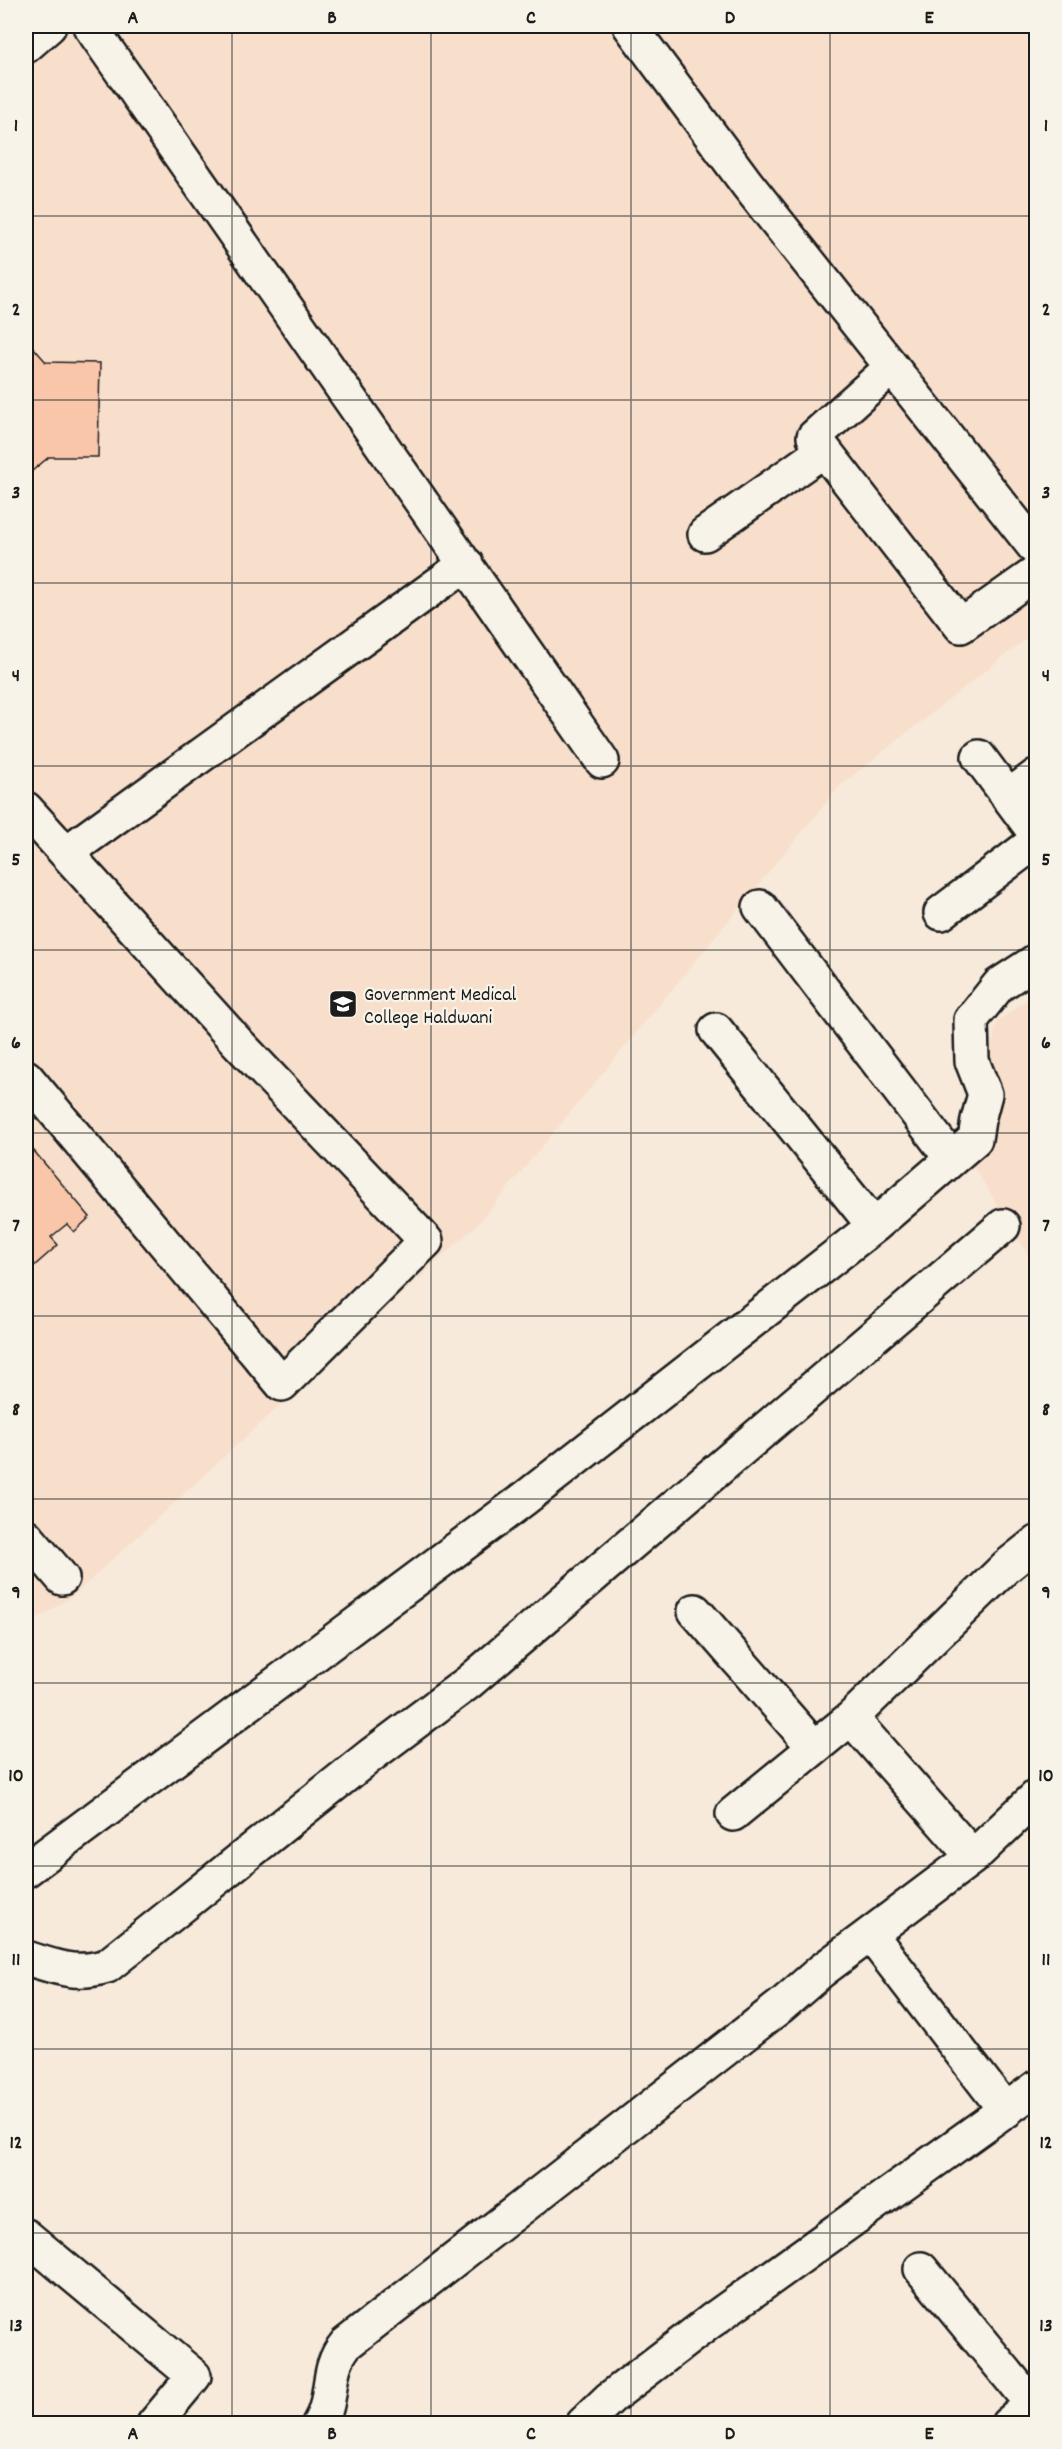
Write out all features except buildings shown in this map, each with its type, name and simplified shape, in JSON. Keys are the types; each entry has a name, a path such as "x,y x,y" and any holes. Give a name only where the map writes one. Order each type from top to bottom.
{"street":[{"path":"26,46 49,26"},
{"path":"90,26 602,761"},
{"path":"630,26 747,184 1036,549"},
{"path":"892,367 814,438 961,626 1036,573"},
{"path":"705,534 824,450"},
{"path":"66,854 466,564"},
{"path":"979,757 1036,834"},
{"path":"1008,797 1036,776"},
{"path":"26,809 237,1042 426,1241 282,1384 26,1077"},
{"path":"941,913 1036,841"},
{"path":"760,907 951,1158"},
{"path":"26,1870 524,1498 874,1226 975,1139 985,1094 972,1061 971,1020 999,985 1036,961"},
{"path":"716,1030 874,1226"},
{"path":"26,1958 68,1970 89,1971 107,1966 370,1756 469,1682 1003,1226"},
{"path":"26,1536 62,1578"},
{"path":"734,1814 851,1718 998,1575 1036,1543"},
{"path":"695,1611 814,1747"},
{"path":"851,1718 973,1857"},
{"path":"319,2424 333,2365 346,2344 782,2005 821,1971 973,1857 1036,1797"},
{"path":"871,1935 1006,2111"},
{"path":"583,2424 610,2398 711,2321 1036,2088"},
{"path":"26,2236 194,2376 154,2424"},
{"path":"921,2269 1028,2410"}],"shaded area":[{"name":"Government Medical College Haldwani","path":"26,26 1036,26 1036,631 840,786 480,1222 74,1595 26,1626"},
{"path":"1036,992 1036,1267 971,1163 988,1057 997,1022"}],"place":[{"name":"Government Medical College Haldwani","path":"343,1004"}]}
